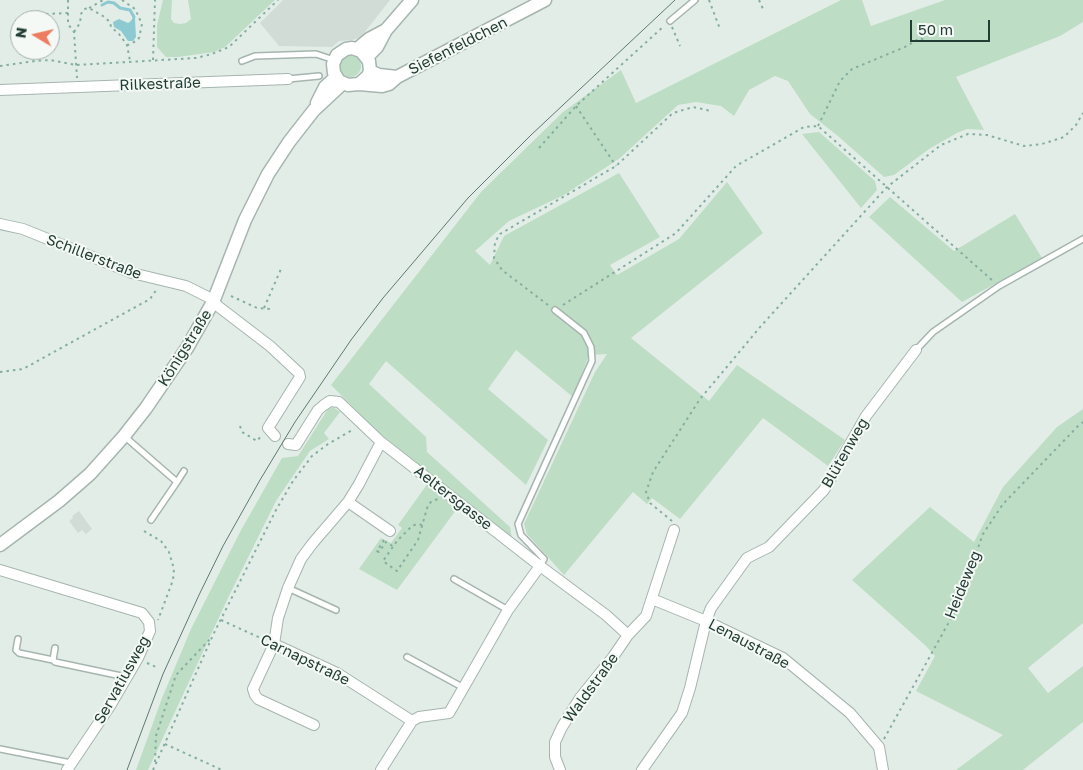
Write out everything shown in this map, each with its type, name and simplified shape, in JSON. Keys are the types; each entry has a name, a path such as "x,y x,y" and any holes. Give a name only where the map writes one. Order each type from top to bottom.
{"street":[{"path":"362,53 377,47 386,30 412,0"},
{"name":"Siefenfeldchen","path":"359,84 382,86 389,84 397,77 545,0"},
{"path":"352,48 362,53 370,66 368,76 359,84 348,85 340,80 333,68 334,60 341,51 352,48"},
{"name":"Siefenfeldchen","path":"370,71 378,75 397,77"},
{"name":"Rilkestraße","path":"0,90 288,79"},
{"name":"Königstraße","path":"0,544 90,474 124,436 169,375 213,302 245,220 268,174 288,142 314,110 325,88 340,80"},
{"name":"Schillerstraße","path":"0,224 23,229 132,273 186,286 210,298 213,302"},
{"path":"213,302 270,346 299,373 300,377 268,428 275,436"},
{"name":"Blütenweg","path":"642,770 682,713 711,608 747,558 769,547 824,490 866,416 916,350"},
{"name":"Aeltersgasse","path":"288,444 296,445 318,410 330,401 339,402 382,442 540,566 606,615 628,635"},
{"path":"314,725 258,699 253,689 274,644 278,618 288,588 301,559 348,502 382,442"},
{"path":"348,502 387,536"},
{"path":"628,635 646,616 674,530"},
{"path":"381,770 412,721 419,717 449,713 508,610 540,566"},
{"name":"Servatiusweg","path":"0,570 142,613 149,622 150,631 140,653 110,706 69,767"},
{"name":"Lenaustraße","path":"652,599 706,621 783,658 850,713 879,748"},
{"name":"Waldstraße","path":"560,770 555,757 555,742 562,727 580,698 628,635"},
{"name":"Carnapstraße","path":"274,644 337,673 412,721"},
{"path":"879,748 883,770"}],"lane":[{"path":"670,21 695,0"},
{"path":"242,61 255,56 316,54 334,60"},
{"name":"Rilkestraße","path":"288,79 319,76"},
{"name":"Blütenweg","path":"916,350 934,332 999,286 1083,239"},
{"path":"540,566 544,559 521,535 518,524 592,361 591,347 584,333 554,310"},
{"path":"124,436 176,482"},
{"path":"151,520 184,471"},
{"path":"454,579 508,610"},
{"path":"288,588 336,610"},
{"path":"18,639 16,650 18,653 126,678"},
{"path":"53,660 55,648"},
{"path":"407,657 464,688"},
{"path":"0,749 69,767"}],"path":[{"path":"68,0 68,24 74,32 77,78"},
{"path":"74,32 80,23 81,14 84,10 103,0"},
{"path":"122,0 135,10 142,24 139,38 127,45"},
{"path":"153,61 155,0"},
{"path":"0,66 50,60 76,65 196,58 229,47 278,0"},
{"path":"709,0 720,29"},
{"path":"759,0 763,9"},
{"path":"90,8 110,22 111,28 119,34 127,45 130,62"},
{"path":"60,13 68,13"},
{"path":"539,148 576,106 670,21 680,46"},
{"path":"818,126 840,82 852,69 905,47 920,38 924,40"},
{"path":"576,106 616,166"},
{"path":"711,111 693,107 673,113 616,166 500,234 494,242 494,258 502,270 554,310 676,233 736,166 804,127 818,126 999,286"},
{"path":"674,530 674,523 650,503 646,492 653,472 700,399 761,326 887,187 941,145 968,134 987,135 1024,146 1042,144 1064,137 1076,125 1083,113"},
{"path":"264,308 281,269"},
{"path":"0,372 23,369 150,299 163,280"},
{"path":"231,296 257,308 270,308"},
{"name":"Heideweg","path":"879,748 954,613 983,534 1003,504 1083,422"},
{"path":"153,770 221,620 276,510 293,481 312,456 362,424"},
{"path":"240,426 242,432 255,441"},
{"path":"422,525 412,526 383,561 396,571 418,540 428,505 436,499"},
{"path":"144,531 161,541 169,552 174,569 170,590 155,628 150,631"},
{"path":"387,536 377,551 379,552 386,542 394,547"},
{"name":"Carnapstraße","path":"221,620 274,644"},
{"path":"155,764 156,736 176,675 214,635"},
{"path":"172,674 176,675"},
{"path":"165,743 222,770"}],"shaded area":[{"path":"283,0 390,0 361,37 339,41 332,47 279,46 260,23"},
{"path":"79,511 92,529 86,534 82,530 78,533 69,521"}],"green space":[{"path":"163,0 172,0 171,19 174,23 180,24 186,23 191,19 188,0 275,0 225,47 214,52 166,57 157,47 157,25"},
{"path":"841,0 862,0 871,26 945,0 1083,0 1083,22 1060,36 956,77 984,130 967,129 957,133 929,149 894,175 884,177 810,114 788,81 775,76 749,90 734,116 721,106 696,102 678,105 620,158 564,195 509,221 475,251 490,265 504,236 619,173 660,237 610,265 617,275 679,239 727,182 763,233 631,338 709,401 737,365 845,440 828,466 763,418 680,519 652,498 647,504 633,492 564,575 527,534 524,524 595,372 607,354 589,355 573,397 516,350 488,389 548,440 526,485 386,361 369,384 426,437 427,452 510,527 512,539 377,431 331,385 481,192 563,112 621,70 636,103"},
{"path":"350,55 358,58 361,66 358,74 350,77 342,74 339,66 342,58"},
{"path":"819,132 875,181 877,190 861,208 802,134"},
{"path":"890,197 954,251 1015,214 1042,258 962,302 869,217"},
{"path":"333,407 340,412 324,433 329,439 310,451 276,501 228,598 148,770 136,770 162,698 191,629 240,532 282,458 298,456 328,409"},
{"path":"1083,409 1083,623 1028,668 1048,693 1083,666 1083,722 1023,770 956,770 1003,735 916,691 935,656 852,580 930,507 974,542 1003,487 1057,427"},
{"path":"428,483 459,506 397,590 359,569 381,538 391,543 402,528 398,525"}],"water":[{"path":"135,17 136,37 133,41 128,41 121,31 114,27 113,22 119,19 128,23"}],"waterway":[{"path":"102,5 108,2 114,3 120,8 130,10 134,17"}],"tram line":[{"path":"127,770 163,674 223,546 295,422 351,340 383,298 468,198 531,135 675,0"}]}
